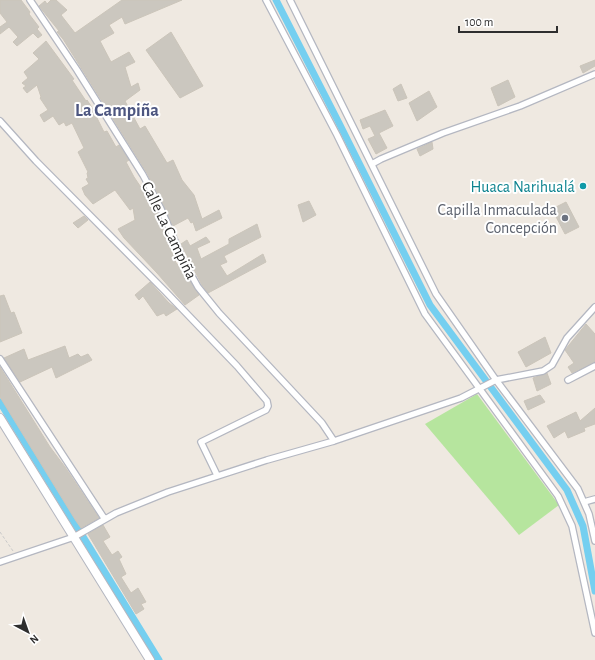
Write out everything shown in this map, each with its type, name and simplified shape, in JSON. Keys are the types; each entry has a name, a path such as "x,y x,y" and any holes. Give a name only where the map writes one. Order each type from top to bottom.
{"main road":[{"path":"0,418 78,534 150,660"}],"street":[{"name":"Calle La Campiña","path":"30,0 79,73 143,175 161,209 184,262 198,287 219,313 322,424 334,441"},
{"path":"266,0 337,135 418,302 440,337 480,388 558,496 566,511 572,526 595,633"},
{"path":"290,0 436,294 493,381 578,489 589,514 595,540"},
{"path":"372,164 443,133 520,106 595,74"},
{"path":"0,121 36,161 165,291 267,401 268,406 266,410 202,440 201,443 217,476"},
{"path":"0,562 78,534 104,518 168,492 334,441 461,398 493,381 535,373 550,368 567,338 595,307"},
{"path":"0,360 104,518"},
{"path":"568,380 595,366"},
{"path":"584,502 595,499"}],"path":[{"path":"0,532 16,557"}],"green space":[{"path":"477,394 559,505 519,535 425,424"}],"building":[{"path":"0,0 21,0 39,27 37,29 42,35 38,38 33,33 17,46 13,42 18,37 9,27 0,34 0,27 7,22 0,13"},
{"path":"51,0 56,0 67,10 61,15 75,33 122,0 182,0 125,24 122,17 109,25 114,33 100,41 111,62 129,52 135,62 125,67 131,87 138,83 140,90 125,101 140,129 145,126 167,163 173,160 182,180 194,195 202,219 219,210 222,218 196,231 193,222 191,223 188,218 173,226 147,173 63,39 57,32 59,31 39,6 45,1 47,4"},
{"path":"171,32 203,86 180,98 146,50"},
{"path":"46,41 74,79 72,80 91,106 104,132 107,131 116,147 119,145 129,160 126,162 134,177 157,211 176,263 182,268 199,295 185,305 124,238 118,229 135,220 133,208 130,210 115,190 93,204 85,195 82,188 89,184 86,179 88,178 88,172 78,152 84,148 72,123 66,126 64,122 59,125 53,116 44,122 40,115 48,110 40,98 37,85 27,93 23,88 26,86 22,83 28,78 24,72 39,59 33,53"},
{"path":"595,60 595,66 583,73 580,66"},
{"path":"508,80 515,97 498,106 491,88"},
{"path":"401,84 407,98 398,101 393,89"},
{"path":"429,91 437,107 417,121 409,103"},
{"path":"385,110 393,126 379,133 387,148 376,154 368,139 375,136 370,126 363,129 360,120"},
{"path":"432,142 433,149 420,156 417,149"},
{"path":"309,201 316,215 303,222 298,205"},
{"name":"Capilla Inmaculada Concepción","path":"566,202 579,227 565,234 552,209"},
{"path":"84,216 88,220 78,228 73,223"},
{"path":"257,224 261,237 224,256 227,262 220,265 227,276 263,254 266,262 208,293 202,285 181,244 187,240 190,246 206,237 210,242 197,248 201,259 229,244 229,239"},
{"path":"150,282 169,303 177,309 166,316 164,313 157,316 143,296 139,300 135,295"},
{"path":"4,295 11,313 14,312 22,333 0,342 0,296"},
{"path":"586,324 595,334 595,362 572,373 568,367 574,363 565,350"},
{"path":"545,337 551,353 526,367 518,352"},
{"path":"65,346 69,358 78,354 81,357 88,354 92,360 56,378 52,367 20,382 4,358 24,349 28,360"},
{"path":"0,367 50,447 99,518 81,528 76,521 0,397"},
{"path":"547,373 551,384 537,391 533,378"},
{"path":"540,395 545,402 528,410 524,401"},
{"path":"595,408 595,424 584,428 585,431 568,438 565,431 554,438 547,426 576,412 580,421"},
{"path":"103,525 110,537 103,541 112,555 118,551 122,557 119,559 126,574 121,577 131,593 138,588 146,602 141,604 144,609 136,614 88,534"}],"waterway":[{"path":"276,0 430,305 567,490 583,526 595,591"},
{"path":"0,402 159,660"}],"place":[{"name":"Huaca Narihualá","path":"583,186"},
{"name":"Capilla Inmaculada Concepción","path":"565,218"}],"district":[{"name":"La Campiña","path":"117,110"}]}
